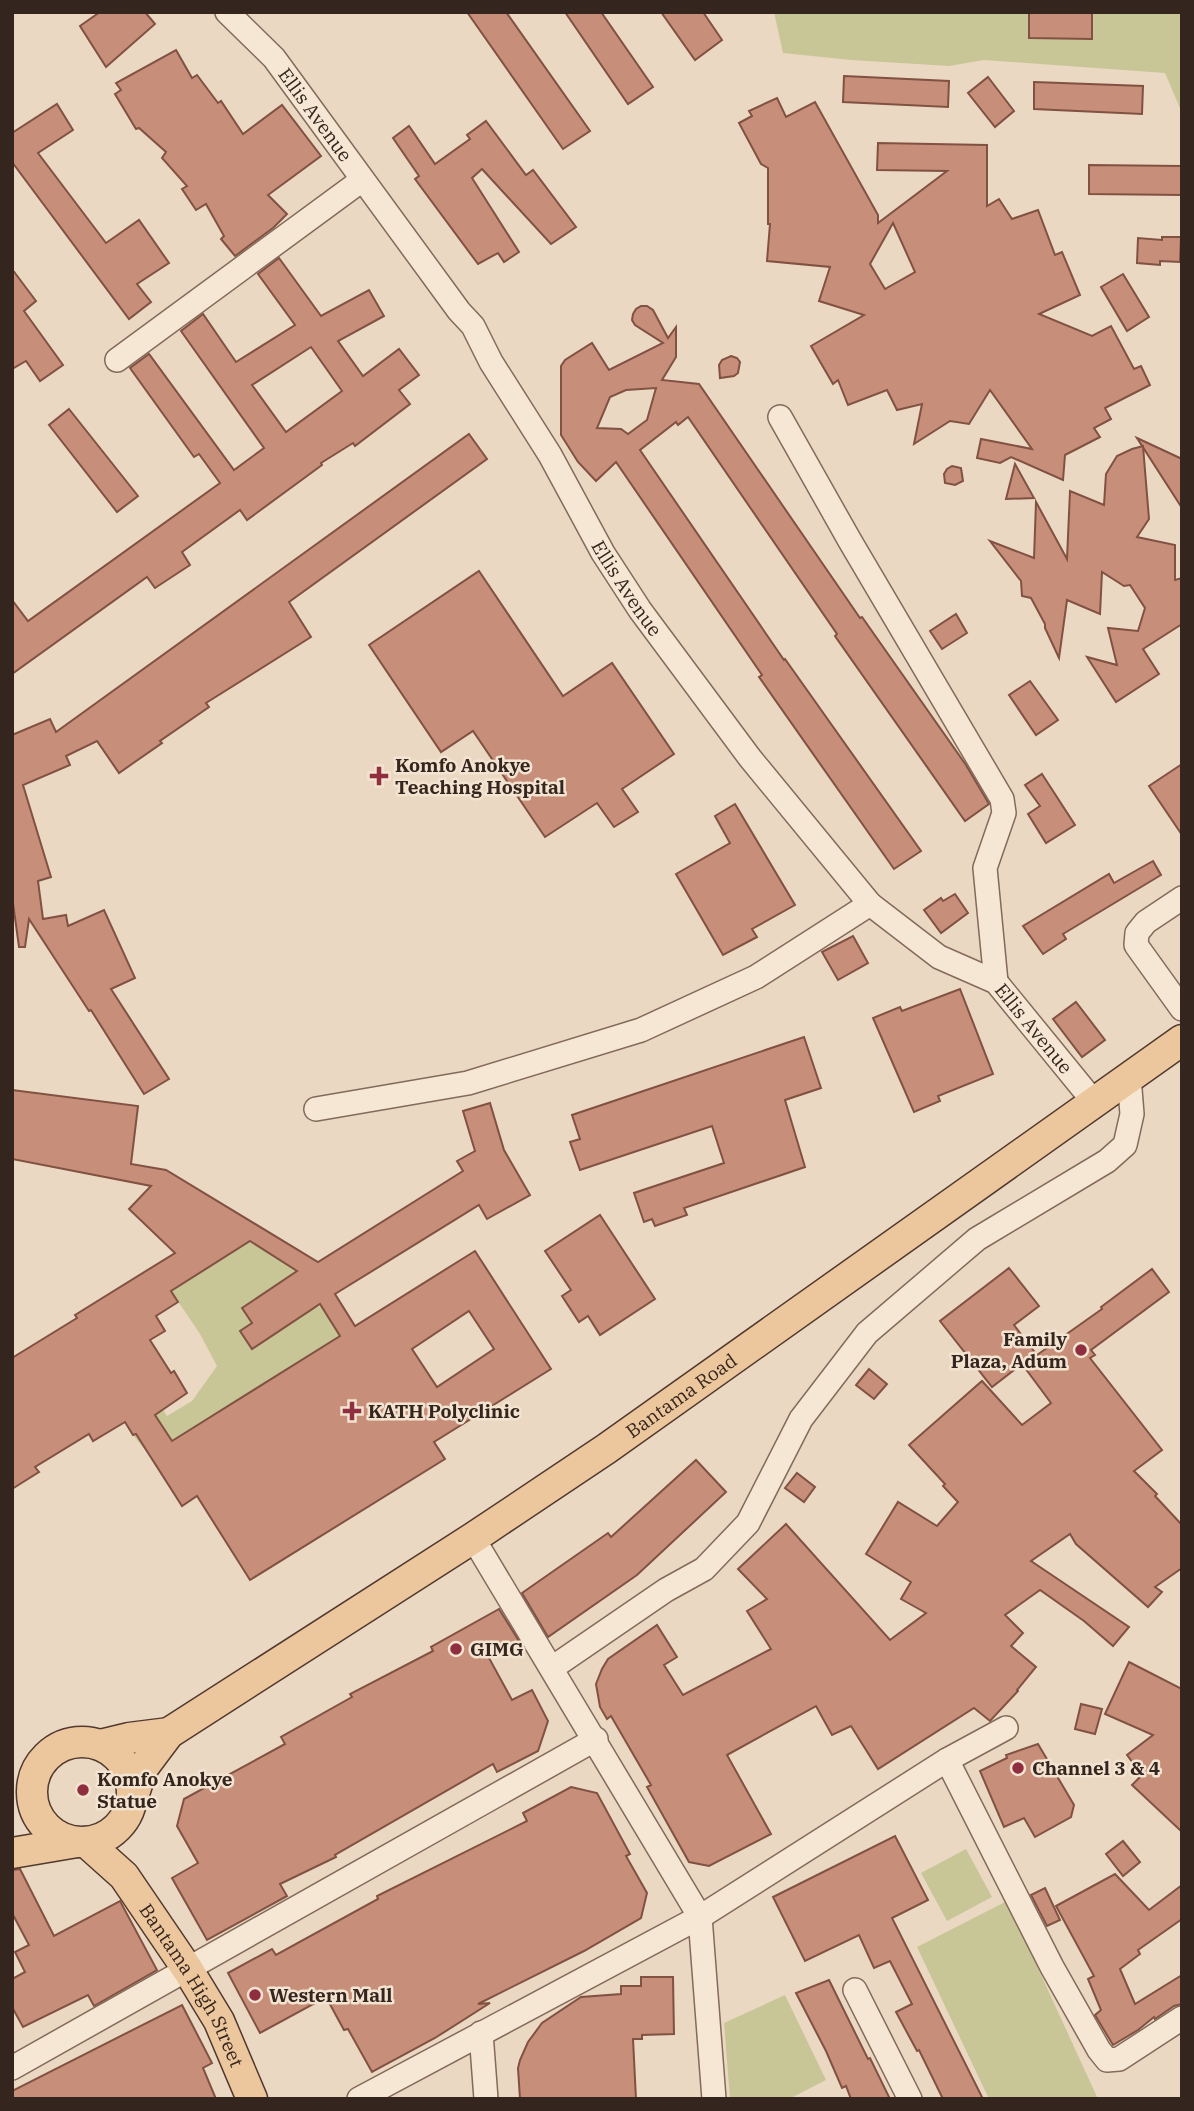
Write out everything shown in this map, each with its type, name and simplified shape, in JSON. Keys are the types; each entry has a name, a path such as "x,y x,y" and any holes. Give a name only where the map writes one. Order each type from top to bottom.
{"main road":[{"name":"Bantama Road","path":"169,1733 473,1538 606,1449 1182,1040"},
{"path":"100,1745 169,1733"},
{"path":"12,1853 102,1838 116,1829 129,1808 142,1769 169,1733"},
{"path":"81,1842 62,1838 45,1825 34,1807 22,1800 45,1758 56,1749 85,1742 100,1745 115,1754 125,1767 131,1783 124,1875"},
{"name":"Bantama High Street","path":"81,1842 124,1875 188,1970 219,2021 252,2099"}],"street":[{"name":"Ellis Avenue","path":"227,12 274,58 458,311 472,326 491,362 550,455 603,553 639,610 750,758 870,904 939,957 996,982 1094,1102"},
{"path":"117,360 362,180"},
{"path":"780,417 849,541 1002,799 1004,813 985,868 996,982"},
{"path":"1182,898 1146,922 1137,933 1136,945 1182,1009"},
{"path":"316,1109 468,1083 641,1030 756,977 870,904"},
{"path":"552,1668 666,1590 704,1569 748,1523 801,1419 867,1333 977,1239 1107,1161 1125,1145 1132,1114 1129,1077"},
{"path":"473,1538 596,1739 700,1917 714,2099"},
{"path":"359,2099 700,1917 947,1760 1006,1728"},
{"path":"12,2068 596,1739"},
{"path":"947,1760 1052,1967 1107,2060 1119,2059 1182,2018"},
{"path":"855,1990 910,2099"},
{"path":"481,2033 486,2099"}],"shaded area":[{"path":"774,12 1182,12 1182,113 1165,73 984,60 949,66 783,53"},
{"path":"179,1197 303,1275 242,1308 252,1323 240,1331 252,1349 321,1306 340,1336 149,1455 133,1435 155,1422 145,1406 156,1399 167,1416 192,1401 217,1366 200,1334 171,1291 234,1251 226,1237"},
{"path":"966,1849 992,1897 947,1921 921,1873"},
{"path":"1007,1901 1098,2099 989,2099 917,1947"},
{"path":"785,1995 826,2080 789,2099 730,2099 724,2023"}],"building":[{"path":"100,12 145,12 155,24 106,67 80,26"},
{"path":"467,12 506,12 590,131 563,149"},
{"path":"565,12 601,12 653,87 628,104"},
{"path":"661,12 703,12 722,40 695,60"},
{"path":"1029,12 1092,12 1092,39 1029,38"},
{"path":"176,50 192,78 197,75 218,103 221,101 243,134 282,105 321,156 268,195 287,214 235,256 221,239 224,236 206,204 196,210 182,189 187,186 162,158 166,152 139,128 136,129 115,94 121,90 116,83"},
{"path":"844,76 949,81 948,107 843,102"},
{"path":"988,77 1014,111 995,127 968,93"},
{"path":"1034,82 1143,86 1142,114 1034,109"},
{"path":"777,98 786,117 815,102 878,215 878,223 947,171 877,170 878,143 987,145 987,206 999,199 1012,219 1038,210 1055,255 1062,252 1080,295 1039,314 1092,336 1111,326 1134,369 1141,366 1150,385 1105,408 1111,419 1094,428 1100,437 1065,455 1063,480 1011,457 1000,463 977,458 981,439 1032,449 990,390 969,424 950,421 914,444 922,404 897,410 887,390 848,405 838,380 833,384 811,346 864,315 819,301 830,267 767,261 770,224 768,168 761,164 739,123 752,116 749,111","holes":["893,223 915,272 885,289 870,264"]},
{"path":"57,104 73,130 38,153 106,243 139,220 169,263 137,284 151,302 129,319 12,162 12,133"},
{"path":"486,121 526,175 533,170 576,227 551,244 482,169 472,178 519,252 504,262 498,253 478,264 415,179 419,176 393,138 409,126 435,164 470,139 467,135"},
{"path":"1089,165 1182,166 1182,195 1089,194"},
{"path":"1162,237 1181,237 1180,262 1160,261 1160,265 1137,263 1138,238 1162,240"},
{"path":"279,258 321,316 369,290 384,316 338,341 363,376 399,349 419,375 399,390 410,404 355,446 353,443 321,463 322,465 247,520 240,510 182,552 190,565 155,588 147,577 12,674 12,600 28,621 220,483 199,454 194,457 130,368 149,354 234,470 264,448 181,331 203,314 236,362 295,325 258,274","holes":["311,347 342,391 286,432 252,385"]},
{"path":"12,269 36,301 24,311 63,365 40,381 26,361 12,369"},
{"path":"1123,274 1149,317 1127,331 1101,287"},
{"path":"647,306 653,310 668,338 676,327 676,357 662,380 699,384 860,618 862,617 966,765 989,804 965,821 835,636 837,634 688,417 678,425 676,422 640,450 784,660 921,851 894,869 759,677 762,675 616,462 596,481 578,462 561,435 561,366 565,360 592,343 609,370 663,343 635,325 632,320 636,309","holes":["656,388 647,420 628,434 621,429 597,428 610,397 626,390"]},
{"path":"731,356 740,362 738,373 720,378 719,365 722,360"},
{"path":"69,409 138,496 117,512 49,425"},
{"path":"469,434 487,459 289,602 311,637 206,703 209,707 119,773 97,741 66,756 70,765 23,785 51,877 38,881 43,919 66,915 68,926 104,910 135,978 111,989 169,1079 144,1094 29,919 25,947 19,947 12,896 12,735 50,719 56,732"},
{"path":"1137,438 1182,459 1182,508"},
{"path":"1143,446 1149,519 1137,537 1175,545 1175,580 1182,578 1182,624 1143,649 1159,674 1116,702 1087,657 1117,665 1108,628 1138,631 1145,608 1130,585 1124,586 1102,572 1100,614 1067,600 1059,658 1031,598 1022,596 1021,581 990,541 1034,558 1036,502 1067,559 1070,491 1104,505 1106,474 1117,456"},
{"path":"1015,464 1034,498 1006,499"},
{"path":"952,466 961,468 963,481 955,485 945,483 944,474"},
{"path":"479,571 563,696 612,663 674,754 622,789 638,812 614,827 597,803 545,837 473,731 441,752 369,645"},
{"path":"956,614 967,633 942,649 930,631"},
{"path":"1030,681 1058,720 1036,735 1009,695"},
{"path":"1182,764 1182,835 1149,786"},
{"path":"1042,774 1075,825 1046,843 1028,814 1040,806 1025,785"},
{"path":"735,804 795,905 752,929 757,937 723,955 676,874 730,843 715,816"},
{"path":"1153,861 1161,875 1063,934 1066,939 1043,954 1023,926 1109,874 1114,883"},
{"path":"955,894 968,913 941,933 924,910 941,898 943,901"},
{"path":"853,936 868,963 838,980 822,952"},
{"path":"960,989 993,1074 938,1096 940,1101 914,1112 873,1018 900,1007 902,1011"},
{"path":"1076,1002 1105,1040 1082,1057 1053,1019"},
{"path":"804,1037 821,1088 785,1100 805,1167 684,1208 687,1215 655,1226 652,1219 644,1222 634,1193 724,1163 712,1126 580,1170 570,1142 580,1139 572,1115"},
{"path":"12,1090 138,1106 131,1164 166,1170 318,1262 463,1171 457,1161 475,1151 463,1111 490,1103 504,1150 530,1195 487,1219 479,1205 335,1294 355,1326 475,1251 551,1369 434,1442 445,1459 250,1580 197,1496 182,1506 136,1434 133,1435 125,1422 93,1441 89,1434 35,1467 39,1472 12,1489 12,1358 175,1253 129,1209 151,1186 12,1159","holes":["250,1241 297,1271 242,1308 252,1323 240,1331 252,1349 320,1304 340,1336 172,1441 155,1415 187,1393 150,1340 165,1331 156,1316 178,1302 171,1291","469,1311 494,1349 437,1387 412,1349"]},
{"path":"600,1215 655,1299 600,1335 588,1316 579,1322 562,1296 571,1290 545,1251"},
{"path":"1009,1268 1039,1306 1014,1325 1037,1355 1152,1269 1169,1292 1091,1350 1095,1355 1090,1358 1162,1450 1134,1471 1182,1525 1182,1568 1155,1587 1162,1592 1148,1607 1076,1544 1070,1534 1031,1561 1129,1627 1113,1646 1084,1621 1040,1590 1005,1615 1023,1633 1011,1646 1036,1667 990,1721 974,1708 878,1769 851,1726 832,1735 816,1706 727,1755 771,1834 709,1866 689,1862 647,1787 651,1785 611,1716 607,1719 600,1707 596,1684 602,1669 608,1659 657,1625 677,1657 664,1665 683,1695 771,1649 747,1611 767,1599 738,1569 786,1524 890,1640 926,1613 901,1599 911,1582 866,1554 898,1502 937,1526 958,1502 909,1445 982,1381 1022,1425 1051,1403 1022,1364 992,1387 940,1321"},
{"path":"869,1369 887,1384 874,1399 856,1385"},
{"path":"696,1460 726,1492 637,1575 548,1637 522,1593 608,1533 611,1537"},
{"path":"797,1473 815,1487 804,1502 785,1488"},
{"path":"499,1609 519,1641 489,1658 512,1700 532,1690 548,1721 538,1751 497,1772 493,1764 335,1855 336,1857 280,1884 287,1896 207,1940 172,1878 198,1863 177,1826 184,1799 285,1744 281,1737 352,1697 350,1694 433,1651 431,1647"},
{"path":"1129,1662 1182,1689 1182,1832 1132,1785 1142,1775 1127,1755 1153,1735 1105,1714"},
{"path":"1081,1704 1102,1709 1095,1734 1075,1729"},
{"path":"1038,1744 1074,1805 1071,1817 1035,1837 1024,1818 1004,1827 980,1771 1007,1758 1006,1755"},
{"path":"571,1787 597,1793 630,1854 626,1856 647,1893 641,1918 584,1951 478,2004 490,2003 435,2038 372,2072 326,1997 260,2033 228,1973 272,1949 276,1955 378,1899 377,1896 527,1821 523,1813"},
{"path":"895,1836 928,1900 892,1918 983,2099 943,2099 919,2050 917,2051 896,2012 912,2004 890,1961 874,1968 859,1935 805,1961 773,1897"},
{"path":"1123,1841 1140,1862 1123,1876 1106,1854"},
{"path":"20,1869 54,1936 120,1901 157,1970 94,2006 88,1995 23,2027 12,2007 12,1979 25,1972 15,1952 29,1945 12,1913 12,1870"},
{"path":"1115,1874 1149,1910 1182,1885 1182,1919 1138,1950 1140,1954 1120,1969 1135,2004 1182,1975 1182,2004 1174,2006 1155,2019 1154,2017 1113,2045 1095,2015 1101,2010 1088,1979 1094,1976 1056,1906"},
{"path":"1045,1888 1060,1920 1047,1926 1031,1895"},
{"path":"641,1977 673,1977 674,2034 642,2035 642,2039 633,2039 636,2099 520,2099 520,2060 528,2042 542,2023 581,1997 621,1994 621,1986 641,1986"},
{"path":"829,1980 890,2099 851,2099 846,2086 842,2088 796,1993"},
{"path":"182,2005 212,2063 203,2068 216,2099 12,2099 12,2091"}],"place":[{"name":"Komfo Anokye Teaching Hospital","path":"379,776"},
{"name":"Family Plaza, Adum","path":"1081,1350"},
{"name":"KATH Polyclinic","path":"352,1411"},
{"name":"GIMG","path":"456,1649"},
{"name":"Channel 3 & 4","path":"1018,1768"},
{"name":"Komfo Anokye Statue","path":"83,1790"},
{"name":"Western Mall","path":"255,1995"}]}
